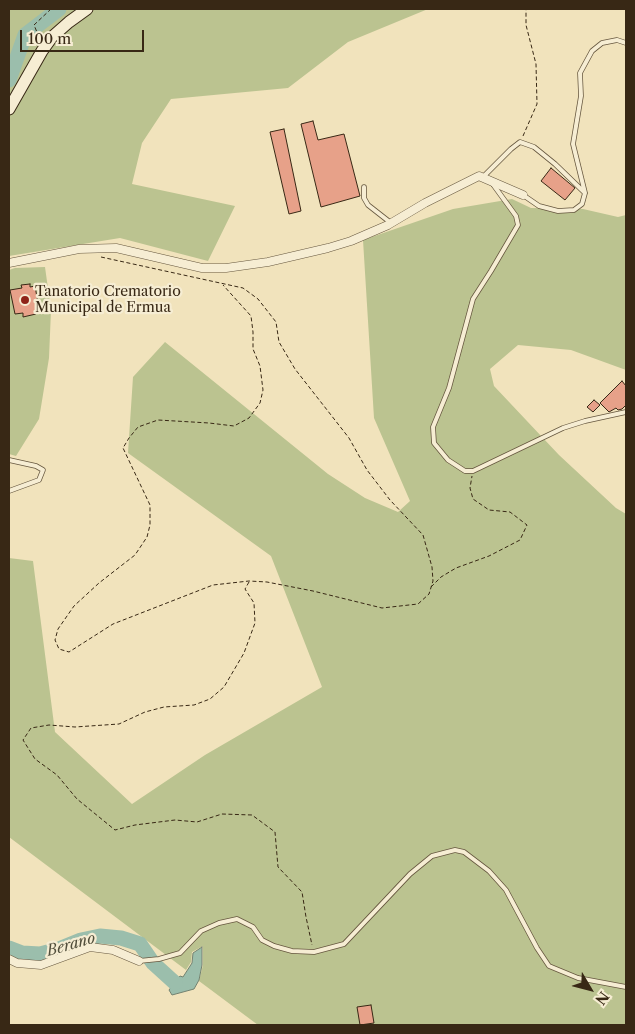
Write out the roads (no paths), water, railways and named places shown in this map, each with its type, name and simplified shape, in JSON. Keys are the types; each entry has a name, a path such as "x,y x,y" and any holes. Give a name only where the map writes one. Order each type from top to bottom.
{"main road":[{"path":"9,109 52,37 86,9"}],"street":[{"path":"9,263 79,249 116,248 202,268 226,268 268,262 350,241 391,223 479,176 522,195"},
{"path":"9,959 16,963 40,966 90,947 113,950 139,961"}],"lane":[{"path":"522,195 539,206 558,211 574,210 582,204 585,193 573,144 581,96 580,72 592,51 602,43 617,40 626,43"},
{"path":"483,177 520,142 534,148 555,164 585,193"},
{"path":"492,181 494,187 516,216 518,225 473,299 449,388 433,427 434,443 448,460 465,471 472,471 563,428 626,412"},
{"path":"364,187 364,198 368,205 391,223"},
{"path":"9,460 36,466 43,470 39,480 9,491"},
{"path":"139,961 158,959 180,953 202,931 219,923 238,919 253,927 262,940 274,946 292,951 314,952 344,944 410,874 432,856 455,850 464,852 483,867 506,890 537,948 549,966 578,978 626,987"}],"waterway":[{"path":"9,80 25,35 59,9"},
{"name":"Berano","path":"9,948 22,953 40,954 81,940 100,936 121,938 140,944 153,963 175,983"}],"place":[{"name":"Tanatorio Crematorio Municipal de Ermua","path":"25,300"}]}
